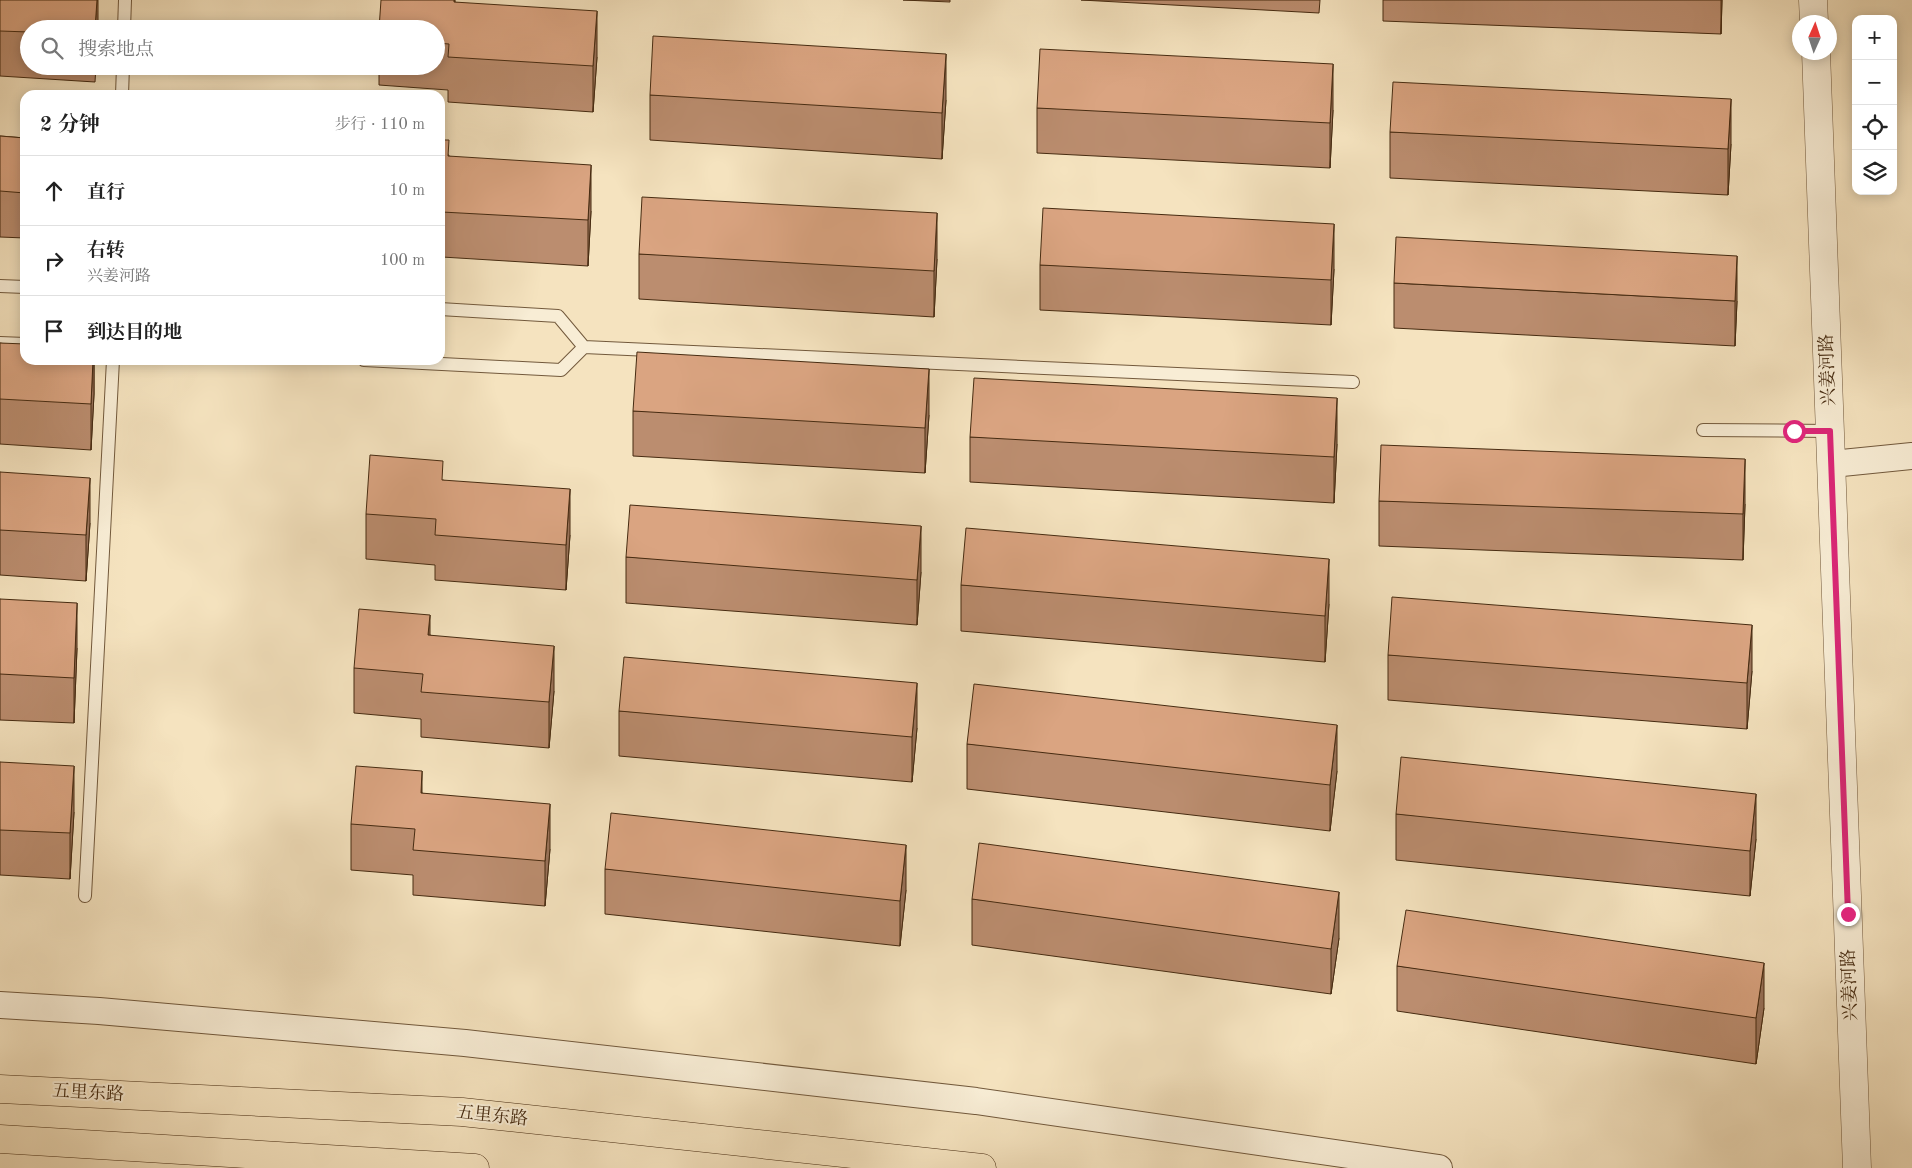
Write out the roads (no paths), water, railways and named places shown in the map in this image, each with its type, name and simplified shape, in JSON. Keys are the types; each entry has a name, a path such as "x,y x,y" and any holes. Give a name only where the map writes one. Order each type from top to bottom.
{"main road":[{"name":"五里东路","path":"0,1089 462,1112 982,1168"},
{"path":"0,1139 475,1168"}],"street":[{"path":"1813,0 1814,15"},
{"name":"兴姜河路","path":"1816,60 1857,1168"},
{"path":"1832,464 1912,456"},
{"path":"0,1005 99,1011 465,1043 936,1096 1439,1168"}],"lane":[{"path":"124,20 125,0"},
{"path":"122,90 123,75"},
{"path":"0,286 20,287"},
{"path":"445,309 558,316 584,347 1353,382"},
{"path":"0,343 20,344"},
{"path":"445,364 561,370 584,347"},
{"path":"85,896 113,365"},
{"path":"1703,430 1830,431"}]}
